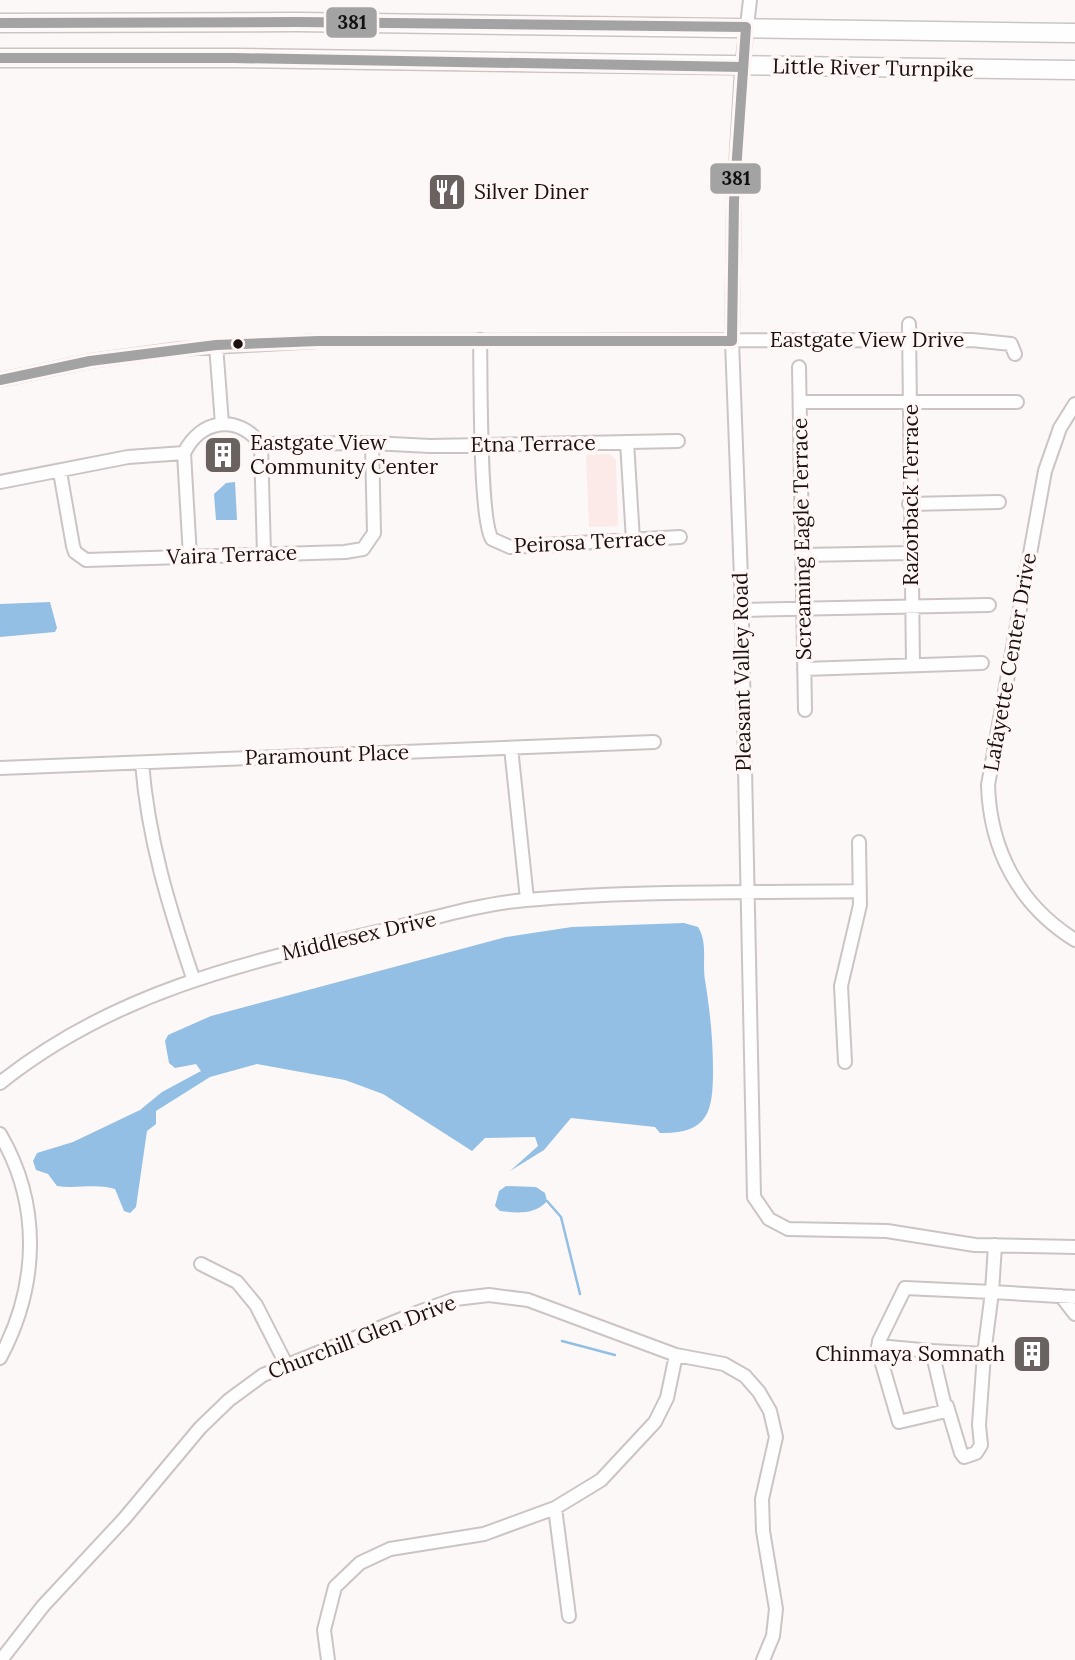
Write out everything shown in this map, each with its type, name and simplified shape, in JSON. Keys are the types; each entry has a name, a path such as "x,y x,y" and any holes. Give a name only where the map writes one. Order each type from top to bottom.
{"highway":[{"name":"Little River Turnpike","path":"0,23 297,22 1075,33"},
{"name":"Little River Turnpike","path":"0,58 234,58 1075,70"}],"street":[{"name":"Pleasant Valley Road","path":"750,0 742,67 734,201 732,341 742,610 754,1197 769,1219 788,1229 887,1231 951,1243 1075,1247"},
{"name":"Razorback Terrace","path":"909,324 909,504 913,666"},
{"name":"Peirosa Terrace","path":"480,340 487,527 497,543 510,547 680,537"},
{"name":"Eastgate View Drive","path":"0,380 90,361 216,345 318,341 1000,341 1011,344 1015,354"},
{"path":"216,345 222,424"},
{"name":"Screaming Eagle Terrace","path":"799,367 805,710"},
{"path":"800,402 1017,402"},
{"name":"Lafayette Center Drive","path":"1075,404 1056,436 1045,471 988,785 992,825 1010,873 1033,906 1075,940"},
{"path":"190,557 184,453 191,439 199,432 222,424 243,428 261,444 264,554"},
{"name":"Etna Terrace","path":"261,444 483,445 678,441"},
{"path":"626,442 633,540"},
{"name":"Vaira Terrace","path":"60,472 73,546 82,558 93,561 345,552 368,545 374,533 372,443"},
{"path":"0,482 128,457 184,453"},
{"path":"909,504 999,502"},
{"path":"803,555 910,553"},
{"path":"742,610 803,611 989,605"},
{"path":"804,670 982,663"},
{"name":"Paramount Place","path":"0,768 654,742"},
{"path":"511,748 527,900"},
{"path":"142,763 148,823 158,871 193,978"},
{"path":"845,1062 841,986 858,918 859,842"},
{"name":"Middlesex Drive","path":"0,1083 85,1027 193,978 273,956 527,900 860,891"},
{"path":"0,1135 24,1190 31,1235 24,1299 0,1358"},
{"path":"932,1351 961,1453 967,1457 971,1456 981,1445 979,1425 995,1245"},
{"path":"201,1264 237,1282 256,1305 287,1366"},
{"path":"947,1405 946,1411 899,1422 878,1346 905,1288 1075,1297"},
{"name":"Churchill Glen Drive","path":"1,1660 43,1606 124,1518 200,1428 229,1400 262,1375 455,1299 489,1295 513,1296 544,1304 676,1355 724,1364 745,1376 759,1392 774,1423 776,1437 763,1487 762,1515 776,1609 773,1636 763,1660"},
{"path":"1061,1296 1075,1314"},
{"path":"878,1346 984,1354"},
{"path":"328,1660 324,1630 334,1587 360,1563 390,1549 484,1534 555,1508 601,1480 655,1422 667,1398 676,1355"},
{"path":"555,1508 569,1616"},
{"path":"0,1639 10,1649"}],"shaded area":[{"path":"610,454 616,460 618,526 589,527 586,455"}],"water":[{"path":"235,482 237,520 216,520 214,494 226,483"},
{"path":"50,602 57,628 55,632 0,637 0,604"},
{"path":"684,923 698,927 703,939 713,1059 709,1109 705,1118 689,1130 660,1133 655,1127 571,1118 544,1150 510,1171 538,1146 535,1137 485,1138 472,1151 383,1094 345,1080 257,1064 210,1077 156,1111 156,1124 147,1131 136,1207 130,1213 124,1211 115,1189 101,1186 57,1186 48,1174 36,1170 33,1161 37,1153 73,1142 140,1110 162,1092 201,1071 196,1064 175,1068 169,1063 165,1041 168,1035 211,1016 506,937 572,927"},
{"path":"506,1186 536,1187 545,1193 547,1201 532,1211 500,1211 495,1206 499,1191"}],"waterway":[{"path":"547,1201 561,1217 580,1294"},
{"path":"562,1341 615,1355"}],"transit line":[{"name":"381","path":"0,23 297,22 746,27 734,201 732,341 318,341 216,345 90,361 0,380"},
{"name":"381","path":"0,58 234,58 742,67"}],"place":[{"name":"Silver Diner","path":"447,192"},
{"name":"Eastgate View Community Center","path":"223,455"},
{"name":"Chinmaya Somnath","path":"1032,1354"}]}
